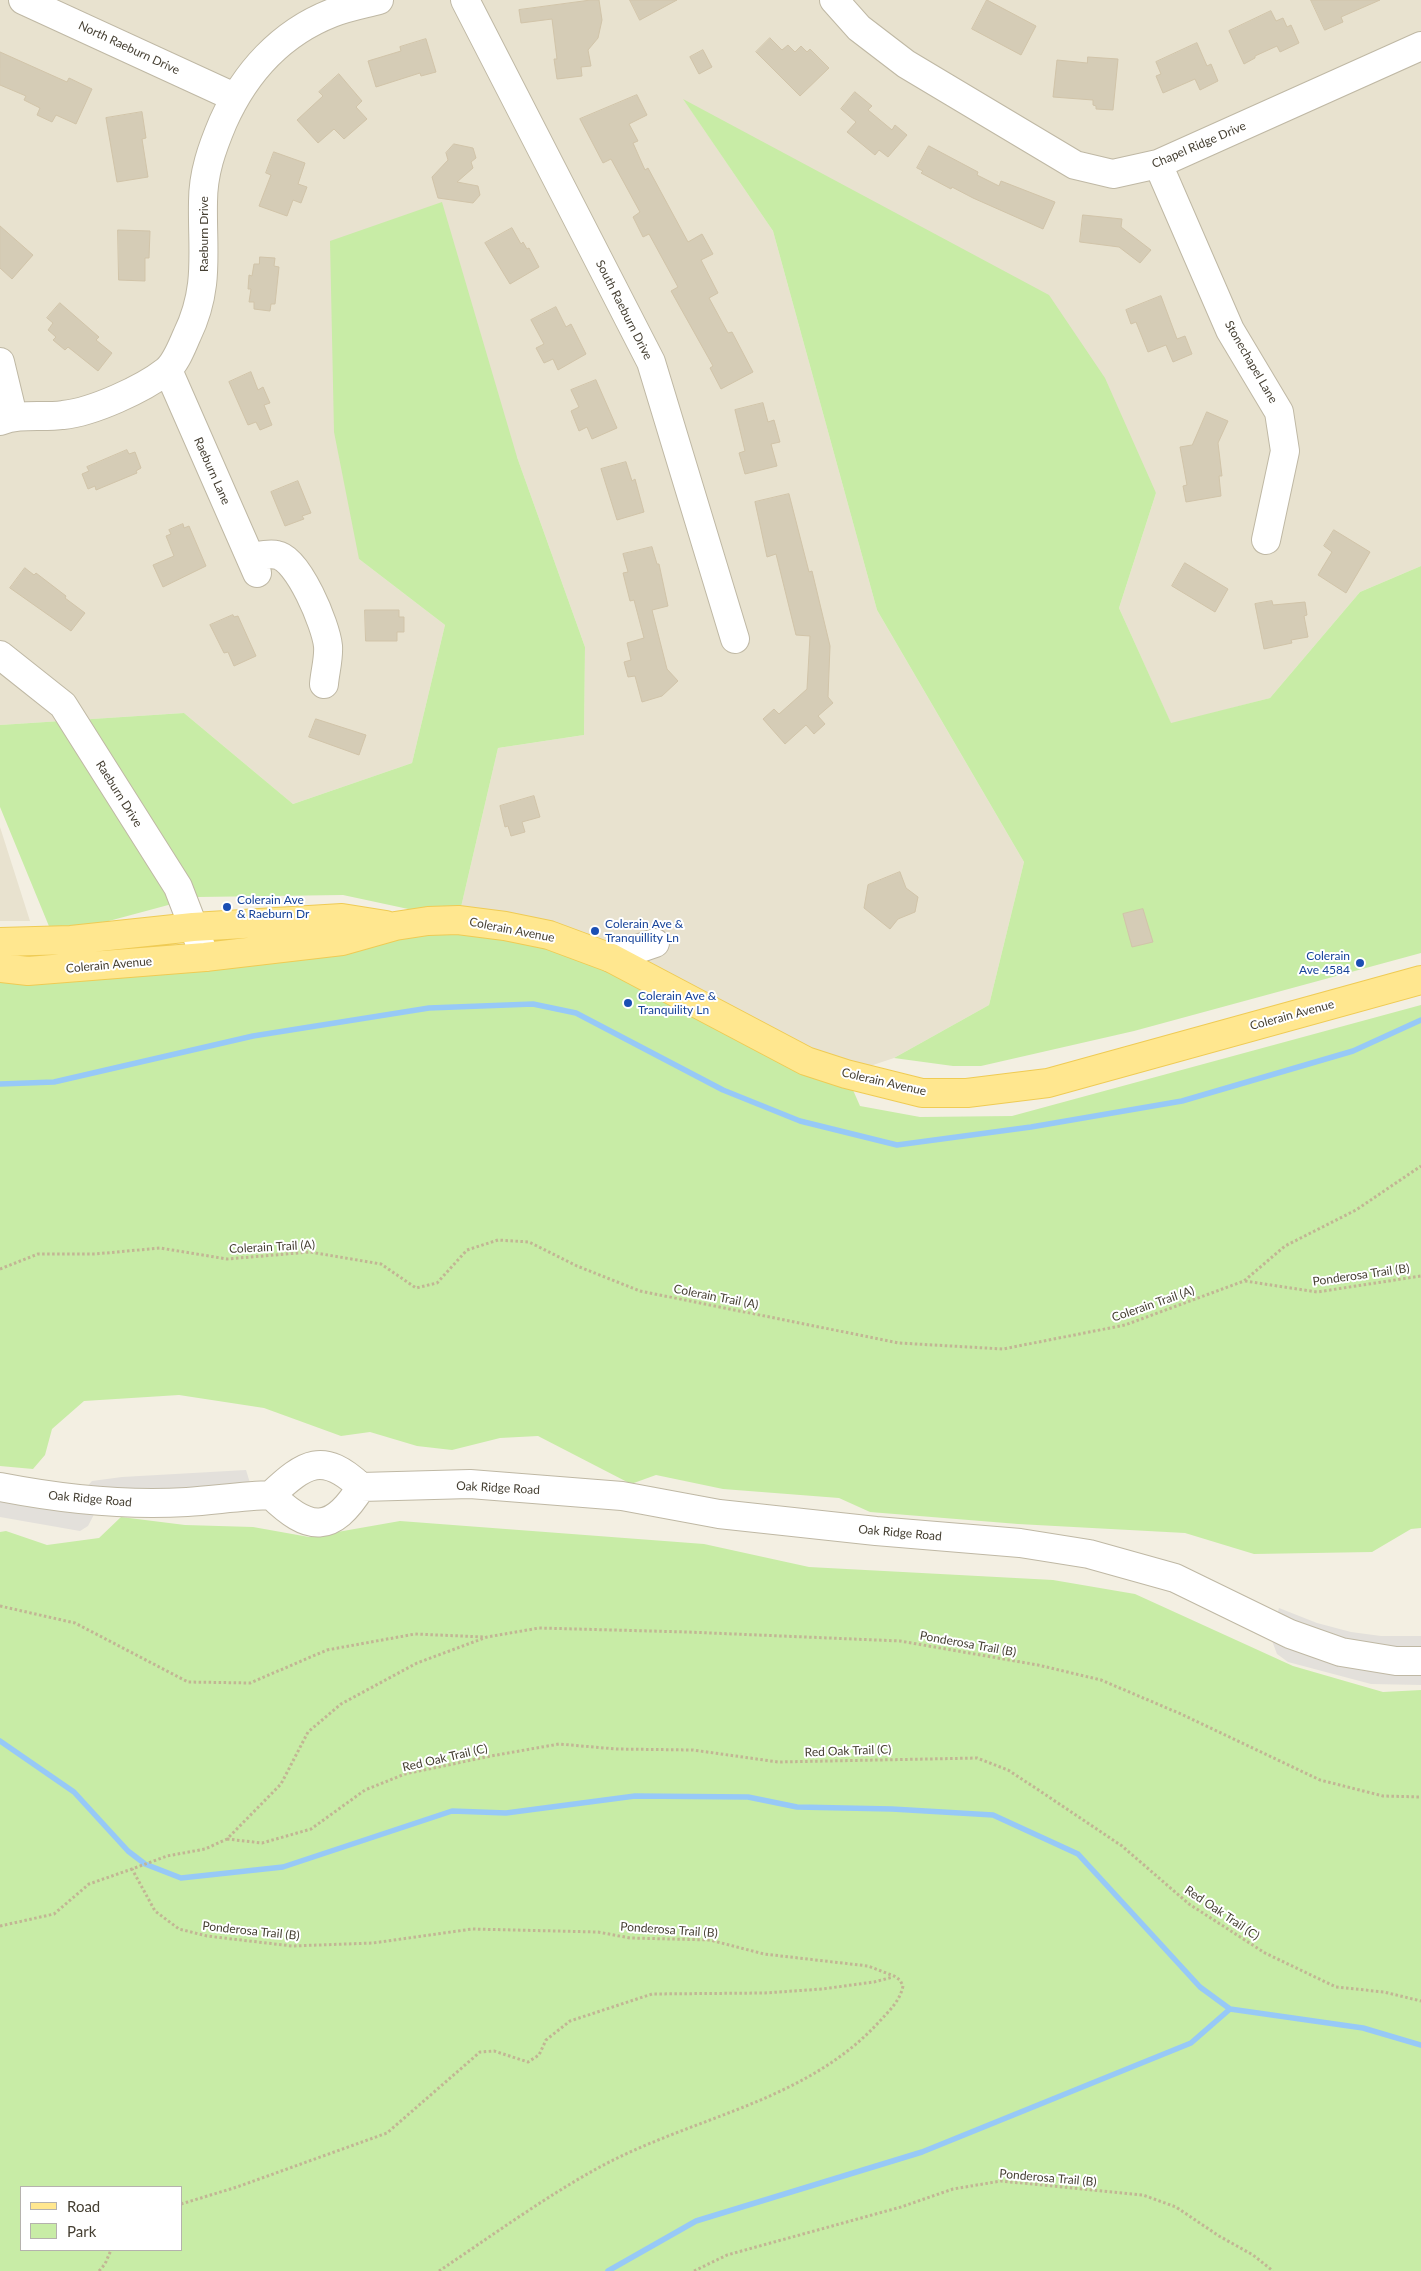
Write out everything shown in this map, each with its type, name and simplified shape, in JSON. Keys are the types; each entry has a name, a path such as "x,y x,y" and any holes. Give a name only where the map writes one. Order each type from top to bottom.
{"main road":[{"name":"Colerain Avenue","path":"0,942 71,940 193,927 342,918 395,926"},
{"name":"Colerain Avenue","path":"0,968 28,971 205,957 342,941 395,926 428,921 458,920 505,926 549,935 611,958 806,1061 846,1074 922,1093 967,1093 1048,1083 1421,980"}],"street":[{"name":"North Raeburn Drive","path":"23,0 234,96"},
{"name":"Raeburn Drive","path":"168,370 193,324 200,299 204,273 203,202 205,175 212,148 234,96 261,62 287,38 333,12 379,0"},
{"name":"South Raeburn Drive","path":"465,0 651,362 735,639"},
{"name":"Chapel Ridge Drive","path":"834,0 859,28 906,64 1075,165 1113,174 1158,164 1421,46"},
{"name":"Stonechapel Lane","path":"1158,164 1230,330 1279,412 1285,452 1266,540"},
{"path":"0,362 7,418 57,416 91,409 116,400 168,370"},
{"name":"Raeburn Lane","path":"168,370 253,565 277,555 288,560 304,582 321,620 328,645 324,684"},
{"name":"Raeburn Drive","path":"0,655 63,705 178,887 205,957"},
{"path":"611,958 656,943"},
{"path":"314,1464 335,1467 349,1475 361,1487 352,1502 337,1518 320,1524 303,1519 285,1509 271,1495 292,1476 314,1464"},
{"name":"Oak Ridge Road","path":"361,1487 470,1484 622,1496 719,1514 876,1532 1020,1543 1089,1554 1175,1578 1290,1634 1341,1652 1396,1661 1421,1660"},
{"name":"Oak Ridge Road","path":"0,1487 75,1500 126,1503 186,1502 271,1495"}],"path":[{"name":"Colerain Trail (A)","path":"0,1269 38,1254 95,1254 160,1248 226,1259 310,1252 381,1264 416,1288 437,1283 467,1250 498,1240 529,1242 577,1266 640,1291 899,1343 1003,1349 1125,1325 1244,1281 1285,1246 1356,1210 1421,1166"},
{"name":"Ponderosa Trail (B)","path":"1244,1281 1317,1292 1421,1276"},
{"name":"Ponderosa Trail (B)","path":"0,1606 75,1623 188,1682 250,1682 327,1650 415,1634 487,1638"},
{"name":"Ponderosa Trail (B)","path":"894,1976 868,1966 764,1954 710,1940 630,1938 598,1932 472,1929 373,1943 292,1946 207,1936 179,1929 155,1911 132,1869 167,1856 205,1849 227,1840 281,1784 308,1732 341,1704 416,1663 487,1638 539,1628 900,1641 1038,1665 1101,1680 1181,1714 1320,1780 1383,1796 1421,1797"},
{"name":"Red Oak Trail (C)","path":"227,1840 262,1843 311,1828 365,1790 405,1774 559,1744 616,1749 693,1750 778,1762 977,1758 1008,1770 1060,1804 1122,1846 1189,1904 1265,1953 1336,1987 1384,1992 1421,2001"},
{"path":"0,1926 54,1914 88,1884 132,1869"},
{"path":"182,2204 238,2187 387,2133 480,2052 494,2051 528,2062 539,2055 546,2040 570,2021 652,1994 784,1992 874,1982 894,1976 903,1986 901,1995 893,2007 866,2037 817,2073 751,2105 651,2143 598,2168 439,2271"},
{"name":"Ponderosa Trail (B)","path":"694,2271 727,2255 901,2207 953,2189 1001,2181 1143,2195 1176,2206 1219,2236 1253,2255 1273,2271"},
{"path":"99,2271 106,2264 111,2251"}],"shaded area":[{"path":"0,0 1421,0 1421,566 1360,592 1270,698 1171,724 1119,608 1156,493 684,100 773,231 877,610 1024,862 989,1005 894,1058 846,1074 458,920 498,748 584,735 585,647 517,457 359,559 445,625 412,763 293,804 184,713 0,725"},
{"path":"0,827 30,921 0,921"},
{"path":"246,1470 254,1496 101,1501 88,1526 80,1531 0,1517 0,1487 75,1500 92,1481 122,1477"},
{"path":"1279,1608 1317,1623 1351,1632 1381,1636 1421,1636 1421,1685 1371,1684 1288,1662 1277,1654 1271,1638"}],"green space":[{"path":"683,99 1049,295 1105,378 1156,493 1119,608 1171,723 1270,698 1360,592 1421,566 1421,953 1134,1031 981,1066 953,1066 894,1058 989,1005 1024,862 877,610 773,231"},
{"path":"442,202 517,457 585,647 584,735 498,748 458,920 505,926 846,1074 860,1106 920,1117 1012,1116 1421,1005 1421,1528 1411,1529 1372,1552 1254,1554 1185,1533 1018,1524 870,1512 839,1498 723,1489 656,1475 631,1484 538,1436 500,1438 452,1450 417,1446 370,1432 341,1436 264,1408 179,1395 84,1401 52,1429 45,1455 33,1469 0,1466 0,968 455,919 343,895 198,897 53,936 0,807 0,725 184,713 293,804 412,763 445,625 359,559 334,432 330,241"},
{"path":"121,1517 185,1525 253,1527 309,1537 400,1521 704,1544 809,1567 1053,1580 1135,1594 1293,1666 1383,1692 1421,1690 1421,2271 0,2271 0,1532 6,1531 47,1545 99,1538"}],"building":[{"path":"599,0 602,20 598,38 588,50 591,66 581,67 582,76 557,79 554,59 557,59 552,19 521,23 519,10"},
{"path":"630,0 677,0 640,20"},
{"path":"987,0 1036,26 1021,55 972,29"},
{"path":"1311,0 1380,0 1341,17 1343,22 1325,30"},
{"path":"1271,11 1276,21 1283,18 1287,27 1291,25 1299,43 1280,52 1277,46 1255,56 1255,58 1244,64 1229,31"},
{"path":"770,38 782,50 788,45 795,52 801,46 807,52 810,49 829,68 800,96 756,52"},
{"path":"426,39 436,72 421,76 420,73 376,87 368,61 401,51 400,47"},
{"path":"1197,43 1207,66 1211,64 1218,81 1200,90 1195,79 1163,93 1156,76 1161,74 1156,62"},
{"path":"703,50 712,67 699,74 690,57"},
{"path":"0,52 67,82 69,78 92,89 76,124 56,115 52,122 37,115 40,108 24,100 26,96 0,85"},
{"path":"1088,57 1118,59 1113,110 1096,109 1096,106 1093,105 1093,100 1053,97 1057,60 1087,63"},
{"path":"339,74 362,101 356,107 367,119 344,139 334,129 318,143 297,120 323,96 319,92"},
{"path":"855,92 872,106 868,110 892,130 895,125 907,135 888,157 879,150 875,155 847,132 856,122 841,109"},
{"path":"637,95 647,115 629,124 638,141 633,143 645,170 648,168 688,242 702,234 713,254 701,260 718,293 709,298 728,333 732,332 753,372 721,389 710,368 713,366 671,291 678,287 649,234 643,237 633,217 640,212 611,159 603,163 580,119"},
{"path":"142,112 146,138 142,139 148,177 117,182 106,118"},
{"path":"454,144 473,148 476,158 471,162 473,168 457,182 478,186 480,195 473,203 438,198 432,177 448,160 446,153"},
{"path":"929,146 978,172 977,175 999,186 1001,181 1055,202 1043,229 952,187 951,189 921,173 923,171 917,168"},
{"path":"274,152 305,163 298,184 307,187 301,203 293,200 287,216 259,206 271,175 266,173"},
{"path":"1083,215 1122,219 1121,227 1151,250 1140,263 1119,247 1080,242"},
{"path":"0,226 33,255 12,279 0,268"},
{"path":"512,228 521,244 523,242 527,249 529,248 539,267 510,284 485,243"},
{"path":"118,230 150,231 149,258 145,258 145,281 119,280"},
{"path":"260,257 275,258 274,266 279,267 275,304 271,304 270,311 254,309 254,302 249,302 251,289 248,289 249,275 252,276 254,264 259,264"},
{"path":"1161,296 1177,339 1185,336 1192,354 1173,362 1166,345 1148,352 1136,322 1131,324 1126,310"},
{"path":"60,303 99,337 96,340 112,353 98,371 68,347 65,350 53,340 56,337 48,330 53,323 47,318"},
{"path":"556,307 566,327 571,324 586,354 558,370 553,359 544,363 536,348 544,344 531,320"},
{"path":"251,372 258,390 263,387 270,403 264,405 272,425 260,430 256,422 248,425 229,382"},
{"path":"596,380 617,428 592,439 587,427 579,431 571,411 579,407 571,390"},
{"path":"763,403 768,422 774,420 780,442 771,444 777,466 745,474 739,453 745,451 735,410"},
{"path":"1207,412 1228,421 1218,443 1222,476 1219,476 1221,496 1186,502 1183,486 1187,485 1180,447 1192,445"},
{"path":"127,450 129,454 135,452 141,468 136,471 137,473 96,490 95,486 88,489 82,474 89,471 87,467"},
{"path":"626,462 632,481 635,479 644,512 617,520 601,469"},
{"path":"298,481 311,513 302,516 304,519 285,526 271,492"},
{"path":"789,494 809,572 812,571 830,646 828,697 833,703 818,716 825,724 814,734 806,725 785,744 763,719 774,709 779,714 807,689 810,636 796,635 776,554 767,557 755,502"},
{"path":"183,524 184,528 189,526 206,566 163,587 153,565 174,556 166,536 171,534 169,530"},
{"path":"1334,530 1370,552 1346,593 1318,575 1332,552 1324,546"},
{"path":"652,547 657,564 659,564 668,606 652,610 667,669 678,681 662,696 642,702 635,676 628,677 624,662 631,660 627,643 644,638 634,600 630,601 623,573 628,572 623,554"},
{"path":"1185,563 1228,589 1215,612 1172,586"},
{"path":"25,568 34,575 36,573 85,613 71,631 10,588"},
{"path":"1272,601 1273,605 1305,602 1307,615 1304,616 1308,637 1291,640 1292,643 1264,649 1255,604"},
{"path":"365,610 399,610 399,617 404,617 404,632 397,632 397,641 366,641"},
{"path":"233,615 234,617 238,616 256,656 234,666 228,652 224,653 210,625"},
{"path":"316,719 366,735 359,755 309,737"},
{"path":"534,796 540,817 522,822 525,832 511,836 508,826 505,827 500,806"},
{"path":"900,872 906,888 918,897 915,912 898,919 890,929 864,908 868,885"},
{"path":"1143,909 1153,942 1132,947 1123,914"}],"waterway":[{"path":"0,1084 54,1082 253,1036 429,1008 533,1004 576,1013 723,1090 800,1121 897,1145 1031,1127 1182,1101 1353,1051 1421,1020"},
{"path":"0,1741 74,1792 128,1851 145,1864 181,1878 283,1867 452,1811 506,1813 635,1796 748,1797 797,1807 892,1809 993,1815 1078,1854 1200,1987 1230,2009 1363,2028 1421,2045"},
{"path":"608,2271 696,2221 922,2152 1191,2043 1230,2009"}],"place":[{"name":"Colerain Ave & Raeburn Dr","path":"227,907"},
{"name":"Colerain Ave & Tranquillity Ln","path":"595,931"},
{"name":"Colerain Ave 4584","path":"1360,963"},
{"name":"Colerain Ave & Tranquility Ln","path":"628,1003"}]}
